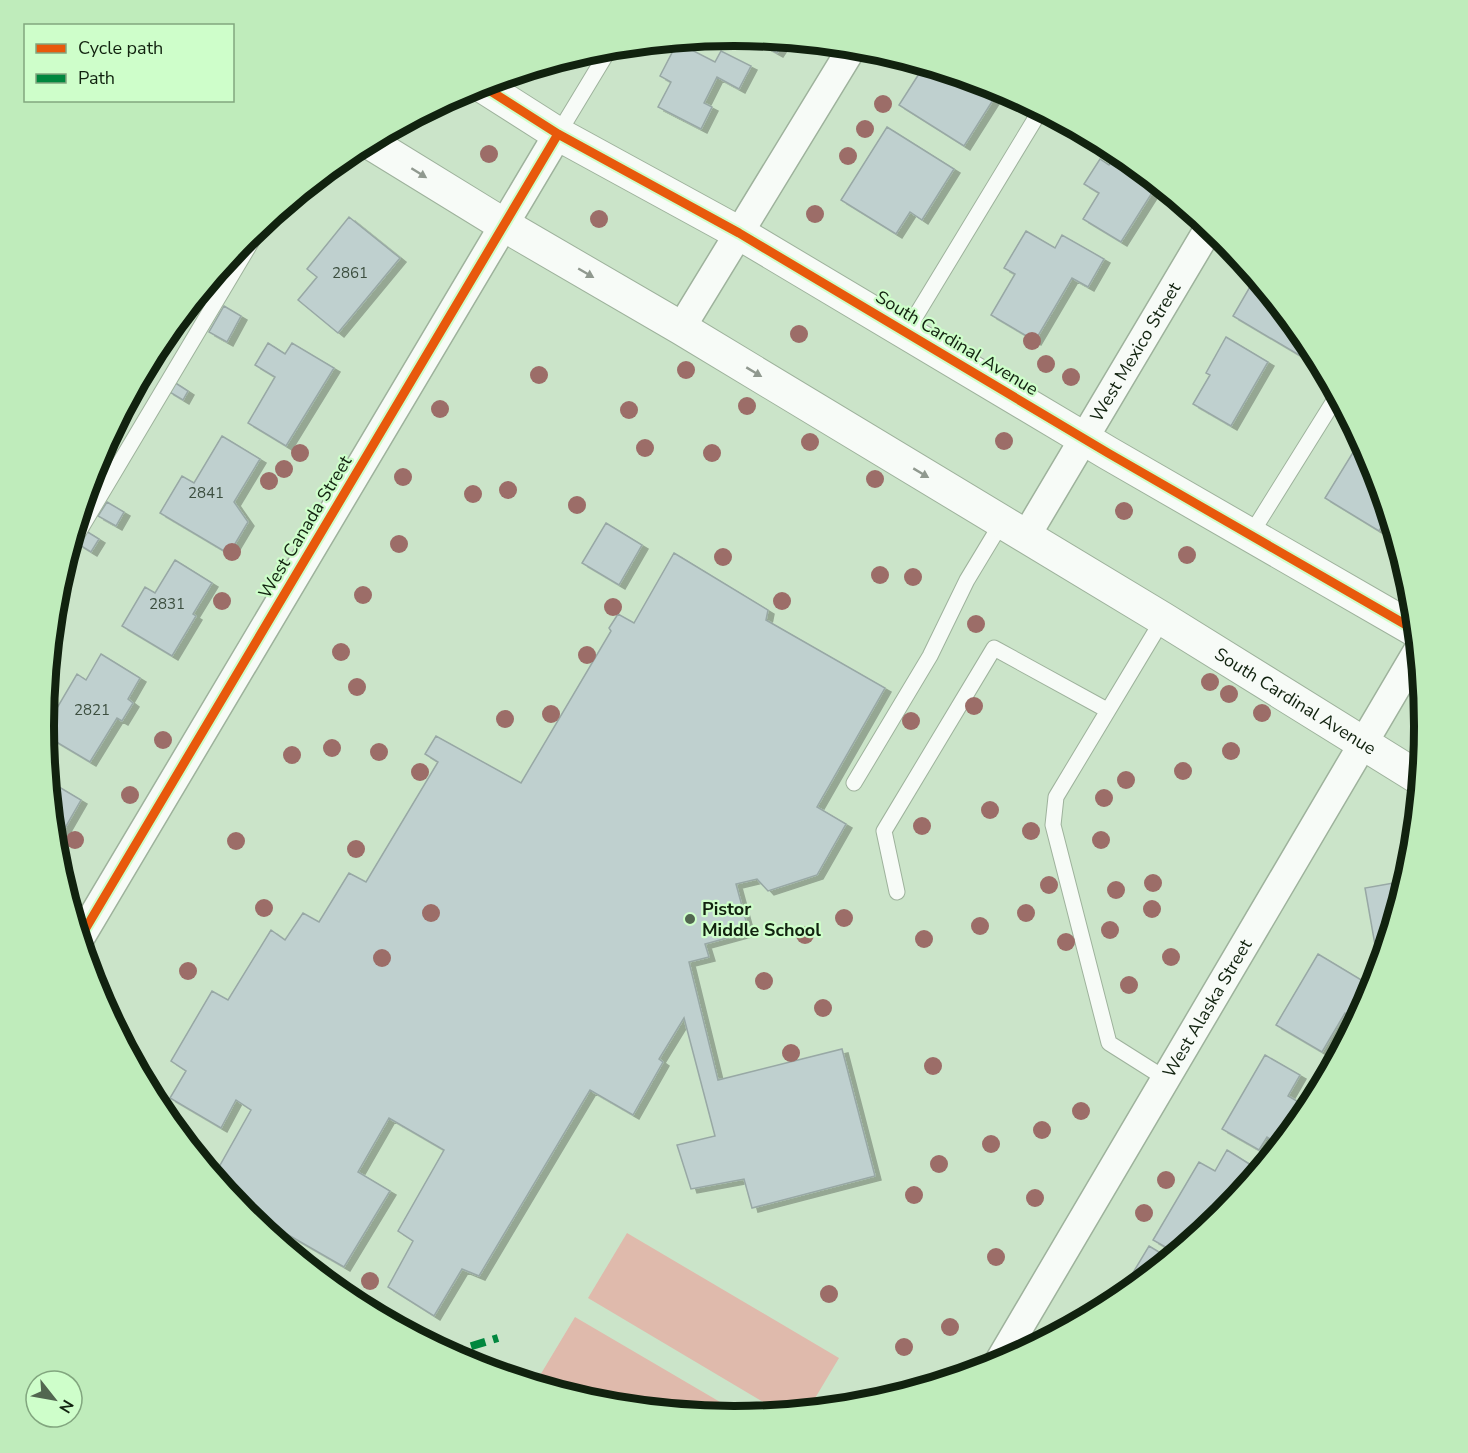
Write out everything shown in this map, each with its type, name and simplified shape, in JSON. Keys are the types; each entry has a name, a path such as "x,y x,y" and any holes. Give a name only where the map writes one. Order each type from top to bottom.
{"main road":[{"name":"South Cardinal Avenue","path":"491,92 558,134 739,233 1084,438 1406,625"},
{"name":"South Cardinal Avenue","path":"378,148 1163,619 1413,774"}],"street":[{"path":"681,328 847,56"},
{"name":"West Canada Street","path":"85,929 558,134"},
{"name":"West Mexico Street","path":"1014,529 1084,438 1204,236"},
{"name":"West Alaska Street","path":"1008,1349 1411,663"}],"lane":[{"path":"558,134 603,60"},
{"path":"906,332 1036,118"},
{"path":"87,518 243,256"},
{"path":"1251,534 1332,403"},
{"path":"854,783 930,656 967,580 1014,529"},
{"path":"1163,619 1056,797 1053,825 1109,1043 1166,1079"},
{"path":"897,892 884,831 994,648 1107,710"}],"shaded area":[{"path":"627,1233 839,1358 813,1402 769,1405 588,1298"},
{"path":"575,1317 727,1406 645,1401 601,1393 539,1377"}],"building":[{"path":"688,48 715,62 721,51 751,66 739,89 717,77 704,103 712,107 701,129 658,107 671,82 660,76 674,49"},
{"path":"767,48 780,48 777,53"},
{"path":"920,73 994,98 964,146 899,105"},
{"path":"887,127 954,169 922,220 910,212 896,234 841,200"},
{"path":"1100,159 1109,165 1112,161 1153,191 1121,242 1083,219 1099,193 1084,184"},
{"path":"349,217 400,258 338,333 298,300 317,277 307,269"},
{"path":"1026,231 1055,248 1062,235 1104,259 1088,287 1072,278 1035,341 991,315 1015,274 1004,268"},
{"path":"1251,285 1305,359 1233,316"},
{"path":"224,306 241,316 227,342 209,332"},
{"path":"1226,337 1268,362 1231,426 1193,404 1210,375 1206,373"},
{"path":"268,343 285,354 292,343 334,368 286,446 248,423 275,377 255,365"},
{"path":"174,382 188,391 183,400 168,391"},
{"path":"222,436 260,459 234,502 248,522 229,554 160,513 182,476 194,483"},
{"path":"1355,450 1383,524 1379,531 1325,498"},
{"path":"107,502 124,512 116,526 98,516"},
{"path":"606,523 642,545 619,585 582,563"},
{"path":"86,531 99,539 91,552 79,545"},
{"name":"Pistor Middle School","path":"674,553 768,610 766,620 885,688 817,807 846,824 817,875 768,891 757,879 736,884 749,932 705,944 709,957 689,962 718,1080 842,1049 875,1176 752,1208 744,1179 691,1189 677,1145 715,1136 684,1018 659,1059 663,1062 633,1115 590,1090 479,1276 462,1269 434,1316 388,1287 413,1241 398,1231 444,1150 389,1118 358,1172 390,1191 344,1267 274,1227 223,1175 218,1169 251,1110 236,1100 221,1128 170,1098 186,1071 171,1061 212,991 228,1000 271,930 285,940 303,913 319,922 349,873 366,882 438,762 425,754 436,736 521,783 611,631 609,628 618,614 634,623"},
{"path":"175,560 212,583 193,614 196,616 172,656 122,626 145,587 155,593"},
{"path":"101,654 140,678 128,699 133,703 122,721 117,718 90,762 54,741 54,713 77,674 86,680"},
{"path":"57,786 81,800 63,832"},
{"path":"1395,883 1378,944 1375,945 1365,888"},
{"path":"1318,954 1364,982 1349,1016 1345,1013 1322,1052 1276,1025"},
{"path":"1265,1055 1300,1075 1288,1096 1300,1103 1273,1140 1267,1137 1259,1150 1222,1129"},
{"path":"1227,1150 1252,1166 1215,1207 1169,1249 1153,1240 1199,1162 1215,1171"},
{"path":"1149,1246 1162,1254 1148,1266 1129,1280"}],"marked path":[{"path":"461,1349 498,1338"}],"cycle path":[{"path":"491,92 558,134 739,233 1108,453 1406,625"},
{"path":"85,929 558,134"}],"place":[{"name":"Pistor Middle School","path":"690,919"}]}
